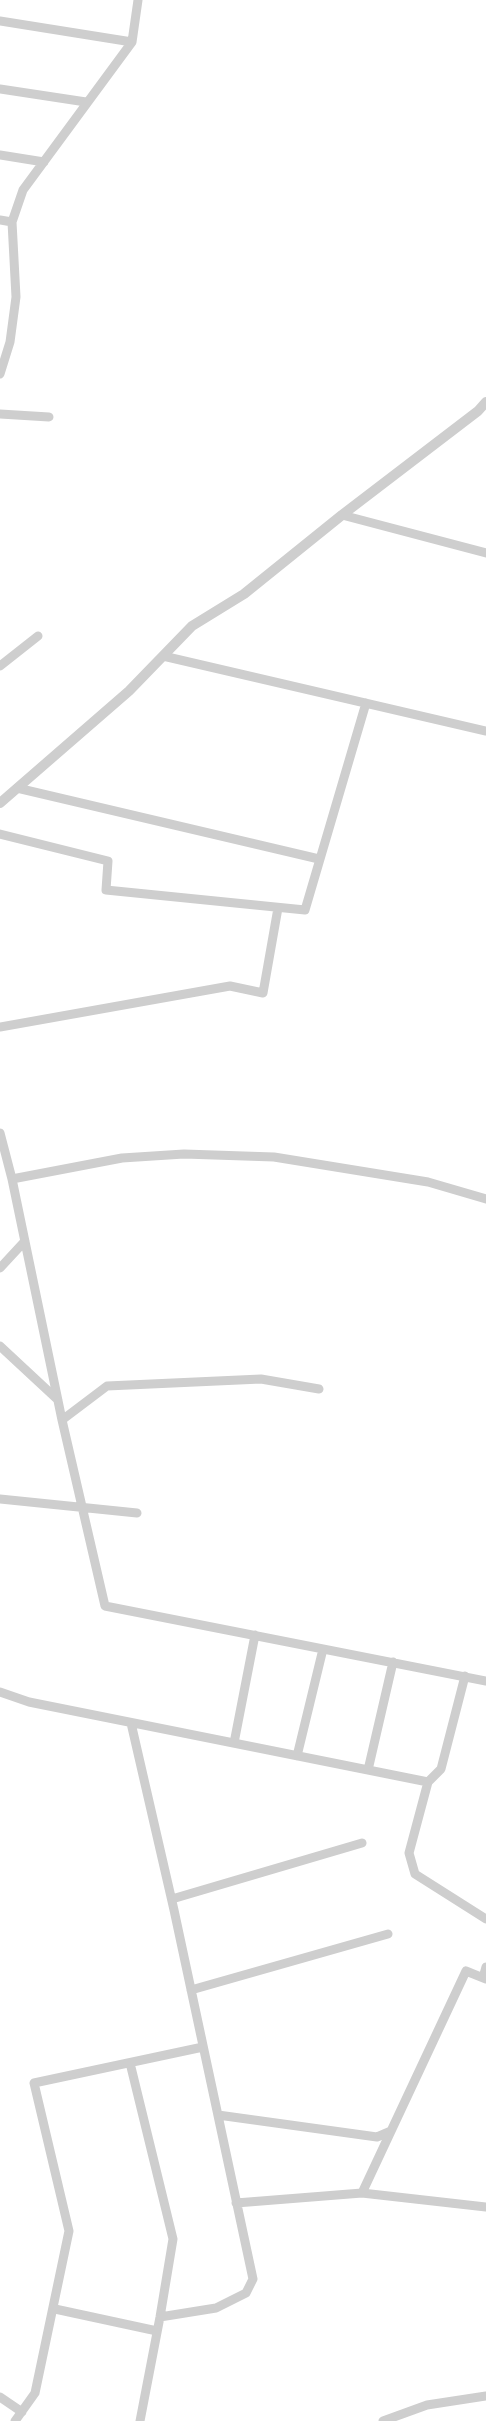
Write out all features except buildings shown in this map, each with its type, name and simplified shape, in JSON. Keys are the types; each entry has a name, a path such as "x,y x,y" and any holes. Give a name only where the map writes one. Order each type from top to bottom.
{"street":[{"path":"0,374 10,342 16,297 12,222 24,190 86,102 132,42 138,0"},
{"path":"0,21 132,42"},
{"path":"0,89 86,102"},
{"path":"0,155 44,162"},
{"path":"0,220 12,222"},
{"path":"0,803 129,691 192,626 244,594 342,515 482,412 486,402"},
{"path":"0,414 48,417"},
{"path":"342,515 486,552"},
{"path":"0,666 38,636"},
{"path":"163,656 486,731"},
{"path":"0,834 108,861 106,890 305,910 366,703"},
{"path":"17,788 319,858"},
{"path":"0,1027 230,986 263,993 278,908"},
{"path":"0,1133 12,1179 62,1420 104,1606 486,1681"},
{"path":"12,1179 122,1158 184,1154 274,1158 428,1182 486,1199"},
{"path":"0,1268 25,1241"},
{"path":"0,1346 58,1400"},
{"path":"62,1420 107,1386 261,1379 319,1389"},
{"path":"0,1499 137,1513"},
{"path":"234,1743 255,1635"},
{"path":"297,1756 323,1649"},
{"path":"368,1770 393,1662"},
{"path":"464,1676 441,1769 428,1782 409,1853 415,1874 486,1919"},
{"path":"0,1692 29,1702 428,1782"},
{"path":"131,1723 172,1899 252,2279 246,2293 216,2308 160,2318"},
{"path":"172,1899 362,1843"},
{"path":"191,1990 388,1934"},
{"path":"362,2193 466,1971 484,1978 486,1967"},
{"path":"16,2421 35,2393 55,2309 70,2231 34,2083 203,2047"},
{"path":"130,2062 173,2239 140,2421"},
{"path":"218,2115 377,2137 391,2132"},
{"path":"236,2203 362,2193 486,2207"},
{"path":"55,2309 157,2331"},
{"path":"383,2421 427,2405 486,2396"},
{"path":"0,2397 22,2412"}]}
